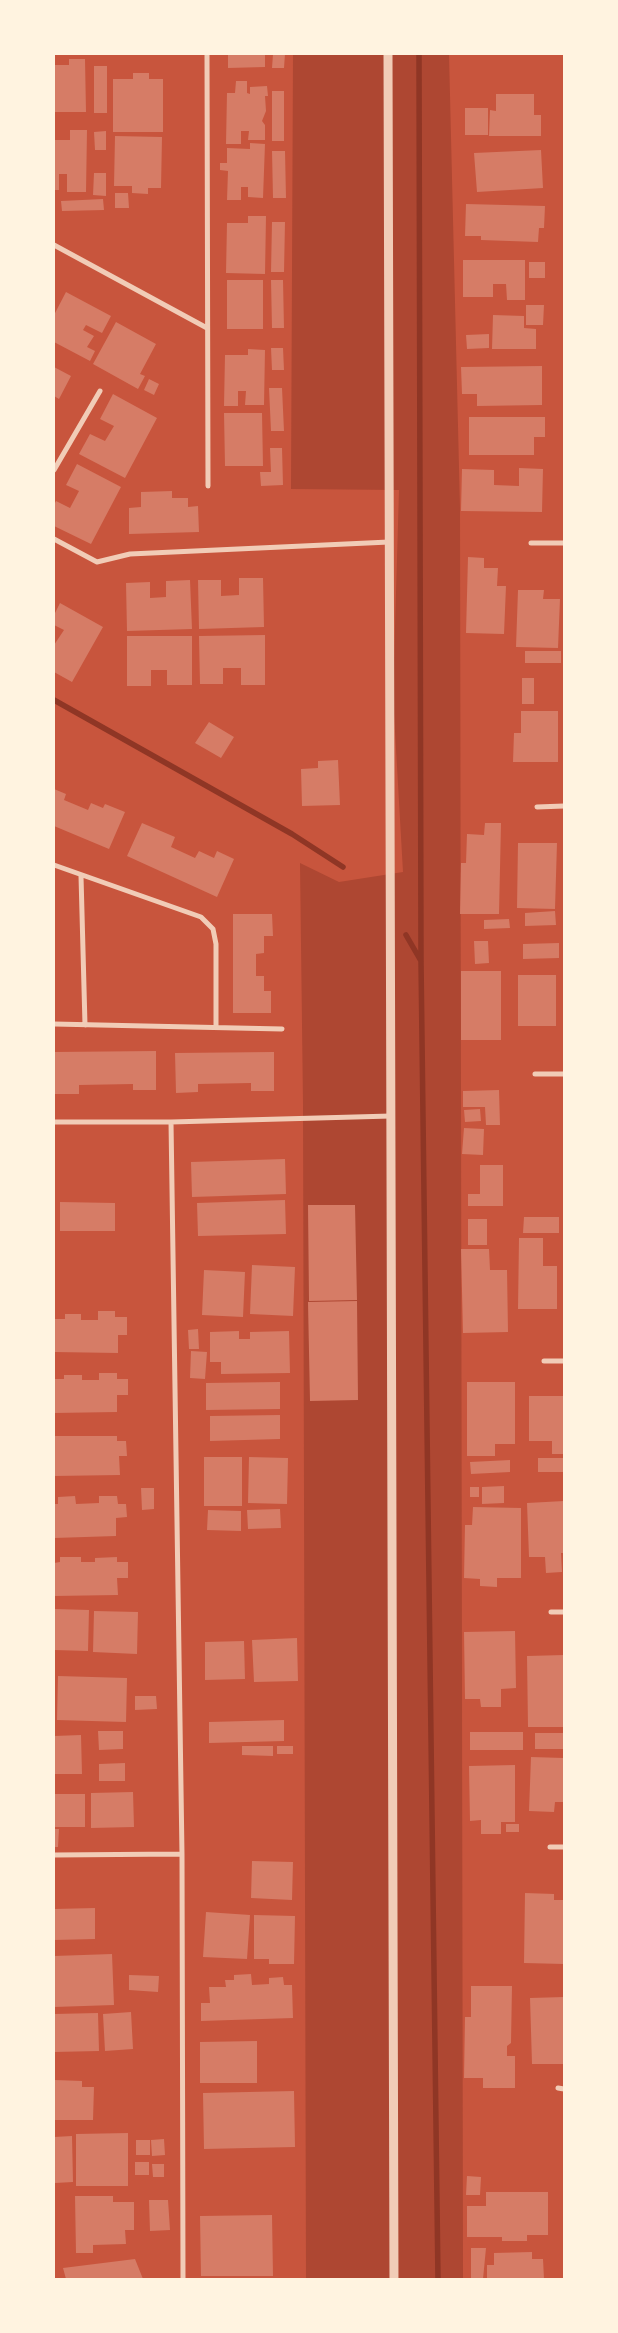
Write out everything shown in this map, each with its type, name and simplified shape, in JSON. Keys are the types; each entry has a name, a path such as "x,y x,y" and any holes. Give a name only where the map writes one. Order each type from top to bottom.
{"street":[{"path":"207,54 208,486"},
{"path":"388,54 394,2279"},
{"path":"54,245 207,328"},
{"path":"54,470 100,391"},
{"path":"54,539 96,562 130,554 389,542"},
{"path":"531,543 564,543"},
{"path":"537,807 564,806"},
{"path":"54,865 201,917 213,929 216,944 216,1027"},
{"path":"81,876 85,1025"},
{"path":"54,1024 282,1029"},
{"path":"535,1074 564,1074"},
{"path":"54,1122 172,1122 391,1116"},
{"path":"172,1122 182,1854 183,2279"},
{"path":"544,1361 564,1361"},
{"path":"551,1612 564,1612"},
{"path":"550,1847 564,1847"},
{"path":"54,1855 182,1854"}],"shaded area":[{"path":"293,54 449,54 460,509 463,2279 306,2279 303,1104 300,863 339,882 403,872 393,696 399,490 291,489"}],"building":[{"path":"228,54 265,54 265,67 228,68"},
{"path":"273,54 285,54 284,68 272,68"},
{"path":"69,59 85,59 86,112 54,112 54,65 69,65"},
{"path":"94,66 107,66 107,113 94,113"},
{"path":"133,73 149,73 149,79 163,79 163,132 113,132 113,79 133,79"},
{"path":"236,81 247,81 247,93 250,94 250,87 267,86 268,96 265,96 266,111 262,121 265,125 265,140 248,140 249,131 241,131 241,144 226,144 227,93 235,93"},
{"path":"272,91 284,91 284,141 272,141"},
{"path":"496,94 534,94 534,115 541,115 541,136 489,136 490,110 496,111"},
{"path":"465,108 488,108 488,135 465,135"},
{"path":"70,130 87,130 86,192 67,192 67,174 59,174 59,190 54,190 54,140 70,140"},
{"path":"106,131 106,150 95,150 94,132"},
{"path":"115,136 162,137 161,188 148,188 148,194 132,193 132,186 114,186"},
{"path":"250,143 265,144 263,198 248,197 248,187 241,187 241,200 227,200 228,171 220,170 220,163 227,163 227,148 250,149"},
{"path":"541,150 543,188 477,192 474,153"},
{"path":"272,151 285,151 286,198 273,198"},
{"path":"94,173 106,173 106,196 93,195"},
{"path":"115,193 128,193 129,208 115,208"},
{"path":"103,199 104,210 62,211 61,201"},
{"path":"466,204 545,206 544,228 539,228 538,242 481,240 481,236 465,236"},
{"path":"248,216 266,216 265,274 226,273 227,223 248,223"},
{"path":"272,222 285,222 284,272 271,272"},
{"path":"463,260 525,260 525,300 507,300 506,284 493,284 493,297 463,297"},
{"path":"529,262 545,262 545,278 529,278"},
{"path":"227,280 263,280 263,329 227,329"},
{"path":"271,280 283,280 284,328 272,328"},
{"path":"66,292 111,316 102,333 86,325 83,330 94,336 87,347 95,351 90,361 54,342 54,315"},
{"path":"526,305 544,305 543,325 526,325"},
{"path":"493,315 524,316 524,328 536,329 536,349 492,349"},
{"path":"116,322 156,344 140,374 145,376 138,389 93,364"},
{"path":"489,334 489,348 467,349 466,335"},
{"path":"271,348 283,348 284,370 272,370"},
{"path":"248,349 265,350 264,405 245,405 246,391 238,391 238,406 224,406 225,355 248,355"},
{"path":"542,366 542,405 477,406 477,394 462,394 461,367"},
{"path":"54,367 71,376 59,399 54,396"},
{"path":"149,379 159,384 154,395 144,390"},
{"path":"269,388 282,388 284,431 271,431"},
{"path":"113,394 157,418 125,478 79,454 90,434 105,441 114,426 100,419"},
{"path":"224,413 262,413 263,466 225,466"},
{"path":"469,417 545,417 545,437 534,437 534,455 469,455"},
{"path":"270,448 282,448 283,485 261,486 260,472 271,472"},
{"path":"77,464 121,487 91,544 54,526 54,505 56,501 70,508 79,491 66,485"},
{"path":"519,468 543,469 542,512 461,511 462,469 494,470 494,485 519,486"},
{"path":"172,491 172,498 188,498 188,507 198,506 199,532 129,534 129,508 141,507 141,492"},
{"path":"468,557 484,558 484,568 498,568 497,586 506,586 504,634 466,633"},
{"path":"239,578 263,578 264,627 199,629 198,580 221,580 221,596 239,595"},
{"path":"190,580 192,629 127,631 126,583 150,582 150,598 166,597 166,581"},
{"path":"518,590 544,590 543,599 560,599 558,648 516,647"},
{"path":"60,603 103,627 72,682 54,672 54,645 64,630 54,625 54,615"},
{"path":"265,635 265,685 241,685 241,668 223,668 223,684 200,684 199,636"},
{"path":"127,636 192,636 192,685 167,685 167,670 151,670 151,686 127,686"},
{"path":"525,651 561,651 561,663 525,663"},
{"path":"522,678 534,678 534,704 522,704"},
{"path":"521,711 558,711 558,762 513,762 514,733 521,733"},
{"path":"209,722 234,737 221,758 195,743"},
{"path":"338,760 340,805 302,806 301,769 318,768 318,761"},
{"path":"54,789 66,794 64,800 88,810 91,803 103,808 105,804 125,812 109,849 54,826"},
{"path":"142,823 175,837 171,847 195,858 199,851 214,858 217,851 234,859 217,897 127,856"},
{"path":"485,823 501,823 499,914 460,914 461,863 466,863 467,834 484,835"},
{"path":"518,843 557,843 555,909 517,908"},
{"path":"555,911 556,925 525,926 525,913"},
{"path":"233,914 272,914 273,936 264,936 264,953 256,954 256,976 264,976 264,991 271,991 271,1013 233,1013"},
{"path":"509,919 510,928 484,929 484,920"},
{"path":"474,941 488,941 489,963 475,964"},
{"path":"559,943 559,958 523,959 523,944"},
{"path":"461,971 501,971 501,1040 461,1040"},
{"path":"518,975 556,975 556,1026 518,1026"},
{"path":"156,1051 156,1090 133,1090 133,1084 79,1085 79,1094 54,1094 54,1052"},
{"path":"274,1052 274,1091 251,1091 251,1083 198,1084 198,1092 176,1093 175,1053"},
{"path":"499,1090 500,1125 486,1125 485,1107 463,1107 463,1091"},
{"path":"480,1109 481,1121 465,1122 464,1110"},
{"path":"464,1128 484,1129 483,1155 462,1154"},
{"path":"285,1159 286,1194 192,1197 191,1162"},
{"path":"480,1165 503,1165 503,1206 468,1206 468,1194 480,1194"},
{"path":"285,1200 286,1234 198,1236 197,1203"},
{"path":"60,1202 115,1203 115,1231 60,1231"},
{"path":"308,1205 355,1205 357,1300 309,1301"},
{"path":"524,1217 559,1217 559,1233 523,1233"},
{"path":"468,1219 487,1219 487,1245 468,1245"},
{"path":"519,1238 543,1238 543,1266 557,1266 557,1309 518,1309"},
{"path":"461,1249 489,1249 490,1270 507,1270 508,1332 463,1333"},
{"path":"252,1265 295,1267 293,1316 250,1314"},
{"path":"204,1270 245,1272 243,1317 202,1315"},
{"path":"357,1301 358,1400 310,1401 308,1302"},
{"path":"98,1311 115,1311 115,1317 127,1317 127,1335 118,1335 118,1353 54,1352 54,1319 65,1319 65,1314 81,1314 81,1320 98,1320"},
{"path":"198,1329 199,1349 189,1349 188,1330"},
{"path":"239,1331 239,1339 250,1339 250,1332 289,1331 290,1373 221,1374 221,1362 210,1362 210,1332"},
{"path":"191,1351 207,1352 205,1379 190,1378"},
{"path":"99,1373 117,1373 117,1379 128,1379 128,1395 117,1395 117,1412 54,1413 54,1379 64,1379 64,1375 82,1375 82,1380 99,1380"},
{"path":"280,1382 280,1409 206,1410 206,1383"},
{"path":"467,1382 515,1382 515,1444 495,1444 495,1456 467,1456"},
{"path":"529,1396 564,1396 564,1454 552,1454 552,1441 529,1441"},
{"path":"280,1415 280,1439 210,1441 210,1416"},
{"path":"54,1436 117,1436 117,1441 126,1441 127,1456 119,1456 120,1475 54,1476"},
{"path":"204,1457 242,1457 242,1506 204,1506"},
{"path":"249,1457 288,1458 287,1504 248,1503"},
{"path":"538,1458 564,1458 564,1472 538,1472"},
{"path":"510,1460 510,1472 471,1474 470,1462"},
{"path":"504,1486 504,1503 482,1504 482,1487"},
{"path":"470,1487 479,1487 479,1497 470,1497"},
{"path":"141,1488 154,1488 154,1509 142,1510"},
{"path":"75,1496 76,1504 99,1503 99,1496 117,1496 118,1504 126,1504 127,1517 116,1518 116,1536 54,1538 54,1504 58,1504 58,1497"},
{"path":"564,1501 564,1553 561,1553 562,1572 546,1573 545,1557 529,1557 527,1503"},
{"path":"473,1507 521,1508 521,1578 497,1578 497,1587 480,1586 480,1579 464,1578 465,1525 472,1525"},
{"path":"280,1509 281,1528 248,1529 247,1510"},
{"path":"208,1510 241,1511 241,1531 207,1530"},
{"path":"60,1557 81,1557 81,1562 95,1562 95,1558 117,1557 117,1562 128,1562 128,1578 117,1578 118,1595 54,1596 54,1563 60,1562"},
{"path":"54,1609 89,1610 88,1651 54,1650"},
{"path":"94,1611 138,1612 137,1654 93,1652"},
{"path":"515,1631 516,1688 501,1689 501,1707 481,1707 480,1699 465,1699 464,1632"},
{"path":"297,1638 298,1681 254,1682 252,1640"},
{"path":"244,1641 245,1679 205,1680 205,1642"},
{"path":"564,1655 564,1727 528,1727 527,1656"},
{"path":"58,1676 127,1678 126,1722 57,1720"},
{"path":"135,1696 156,1696 157,1709 135,1710"},
{"path":"284,1720 284,1741 209,1743 209,1722"},
{"path":"98,1731 123,1731 123,1749 99,1750"},
{"path":"470,1732 523,1732 523,1750 470,1750"},
{"path":"535,1733 564,1733 564,1749 535,1749"},
{"path":"81,1735 82,1774 54,1774 54,1736"},
{"path":"242,1746 273,1746 273,1756 242,1755"},
{"path":"277,1746 293,1746 293,1754 277,1754"},
{"path":"531,1757 564,1758 564,1802 555,1802 554,1812 529,1811"},
{"path":"125,1763 125,1781 99,1781 99,1764"},
{"path":"515,1765 515,1822 501,1822 501,1834 481,1834 481,1820 470,1821 469,1766"},
{"path":"133,1792 134,1827 91,1828 91,1793"},
{"path":"54,1794 85,1794 85,1827 54,1827"},
{"path":"506,1824 519,1824 519,1832 506,1832"},
{"path":"54,1829 59,1829 58,1847 54,1847"},
{"path":"252,1861 293,1862 292,1900 251,1898"},
{"path":"525,1893 554,1894 554,1900 564,1900 564,1964 524,1963"},
{"path":"95,1908 95,1939 54,1940 54,1909"},
{"path":"206,1912 250,1915 247,1959 203,1957"},
{"path":"254,1915 295,1916 294,1964 269,1964 269,1959 254,1959"},
{"path":"112,1954 114,2005 54,2007 54,1956"},
{"path":"251,1974 252,1985 269,1984 269,1978 283,1977 284,1985 292,1985 293,2018 201,2021 201,2003 210,2003 209,1987 226,1987 225,1980 234,1980 234,1975"},
{"path":"129,1975 159,1976 158,1992 129,1990"},
{"path":"471,1986 512,1986 511,2043 507,2046 507,2056 515,2056 515,2088 483,2088 483,2078 464,2078 465,2017 471,2017"},
{"path":"564,1997 564,2064 532,2064 530,1998"},
{"path":"131,2012 133,2049 105,2051 103,2014"},
{"path":"98,2013 99,2051 54,2052 54,2014"},
{"path":"257,2041 257,2083 200,2083 200,2042"},
{"path":"55,2080 82,2081 82,2087 94,2087 93,2120 54,2120"},
{"path":"294,2091 295,2147 204,2149 203,2093"},
{"path":"128,2133 128,2186 76,2186 76,2134"},
{"path":"72,2136 73,2182 55,2183 54,2137"},
{"path":"164,2139 165,2155 152,2156 151,2140"},
{"path":"136,2140 150,2140 150,2155 136,2155"},
{"path":"135,2162 149,2162 149,2175 135,2175"},
{"path":"152,2164 164,2164 164,2177 153,2177"},
{"path":"467,2176 481,2177 480,2195 466,2195"},
{"path":"486,2192 548,2192 548,2235 527,2235 527,2241 502,2241 502,2237 467,2237 467,2206 486,2206"},
{"path":"75,2196 113,2196 113,2202 134,2202 134,2230 125,2230 126,2244 93,2245 93,2253 76,2253"},
{"path":"149,2200 168,2200 170,2230 150,2231"},
{"path":"272,2215 273,2276 201,2276 200,2216"},
{"path":"471,2248 486,2248 483,2279 471,2279"},
{"path":"532,2252 532,2259 543,2259 544,2279 487,2279 487,2265 494,2265 494,2253"},
{"path":"135,2259 143,2279 66,2279 63,2268"}],"waterway":[{"path":"419,54 421,962 438,2279"},
{"path":"54,700 292,834 343,867"},
{"path":"406,935 421,961"}]}
